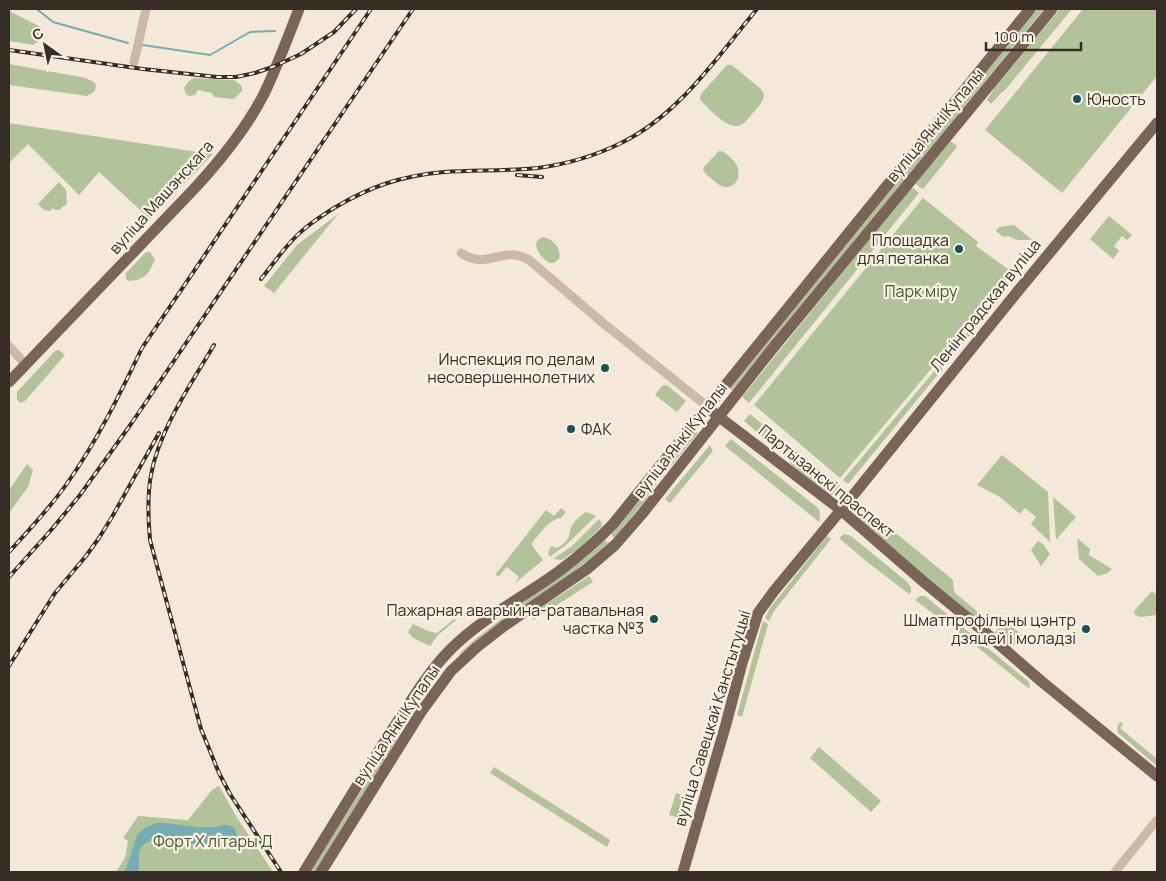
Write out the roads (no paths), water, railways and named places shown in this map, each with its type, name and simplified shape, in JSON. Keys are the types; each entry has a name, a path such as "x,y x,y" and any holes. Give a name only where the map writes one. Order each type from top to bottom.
{"main road":[{"name":"вуліца Машэнскага","path":"9,382 214,167 264,94 299,9"},
{"name":"вуліца Янкі Купалы","path":"304,872 394,727 440,661 471,631 557,572 591,546 612,524 1030,9"},
{"name":"вуліца Янкі Купалы","path":"321,872 421,712 451,671 476,647 587,569 615,545 642,514 779,341 1052,9"},
{"name":"Ленінградская вуліца","path":"840,510 1157,123"},
{"name":"Партызанскі праспект","path":"708,408 840,510 1041,682 1157,776"},
{"name":"вуліца Савецкай Канстытуцыі","path":"683,872 758,613 840,510"},
{"path":"440,661 451,671"}],"street":[{"path":"134,62 146,9"},
{"name":"Партызанскі праспект","path":"461,253 468,258 479,260 509,254 528,260 708,408"},
{"path":"9,346 25,364"},
{"path":"1115,872 1157,820"}],"water":[{"path":"157,823 206,827 227,825 235,829 238,840 233,845 228,846 150,841 140,850 138,872 125,872 137,835 146,827"}],"waterway":[{"path":"38,9 53,22 128,43"},
{"path":"143,45 210,55 250,32 275,31"}],"railway":[{"path":"9,50 143,69 217,77 236,77 275,66 301,54 334,32 356,9"},
{"path":"9,552 40,518 79,466 108,417 142,348 371,9"},
{"path":"9,577 80,495 131,424 413,9"},
{"path":"261,279 286,247 306,227 334,208 387,183 414,176 444,172 538,168 591,156 621,143 642,131 679,101 696,84 757,9"},
{"path":"517,175 542,177"},
{"path":"214,345 168,424 155,458 149,491 148,516 150,540 201,729 230,794 281,872"},
{"path":"9,666 55,593 99,538 159,433"}],"place":[{"name":"Юность","path":"1077,99"},
{"name":"Площадка для петанка","path":"959,249"},
{"name":"Инспекция по делам несовершеннолетних","path":"605,368"},
{"name":"ФАК","path":"571,429"},
{"name":"Пажарная аварыйна-ратавальная частка №3","path":"654,619"},
{"name":"Шматпрофільны цэнтр дзяцей і моладзі","path":"1086,629"}],"park label":[{"name":"Парк міру","path":"921,291"},
{"name":"Форт X літары Д","path":"213,841"}]}
